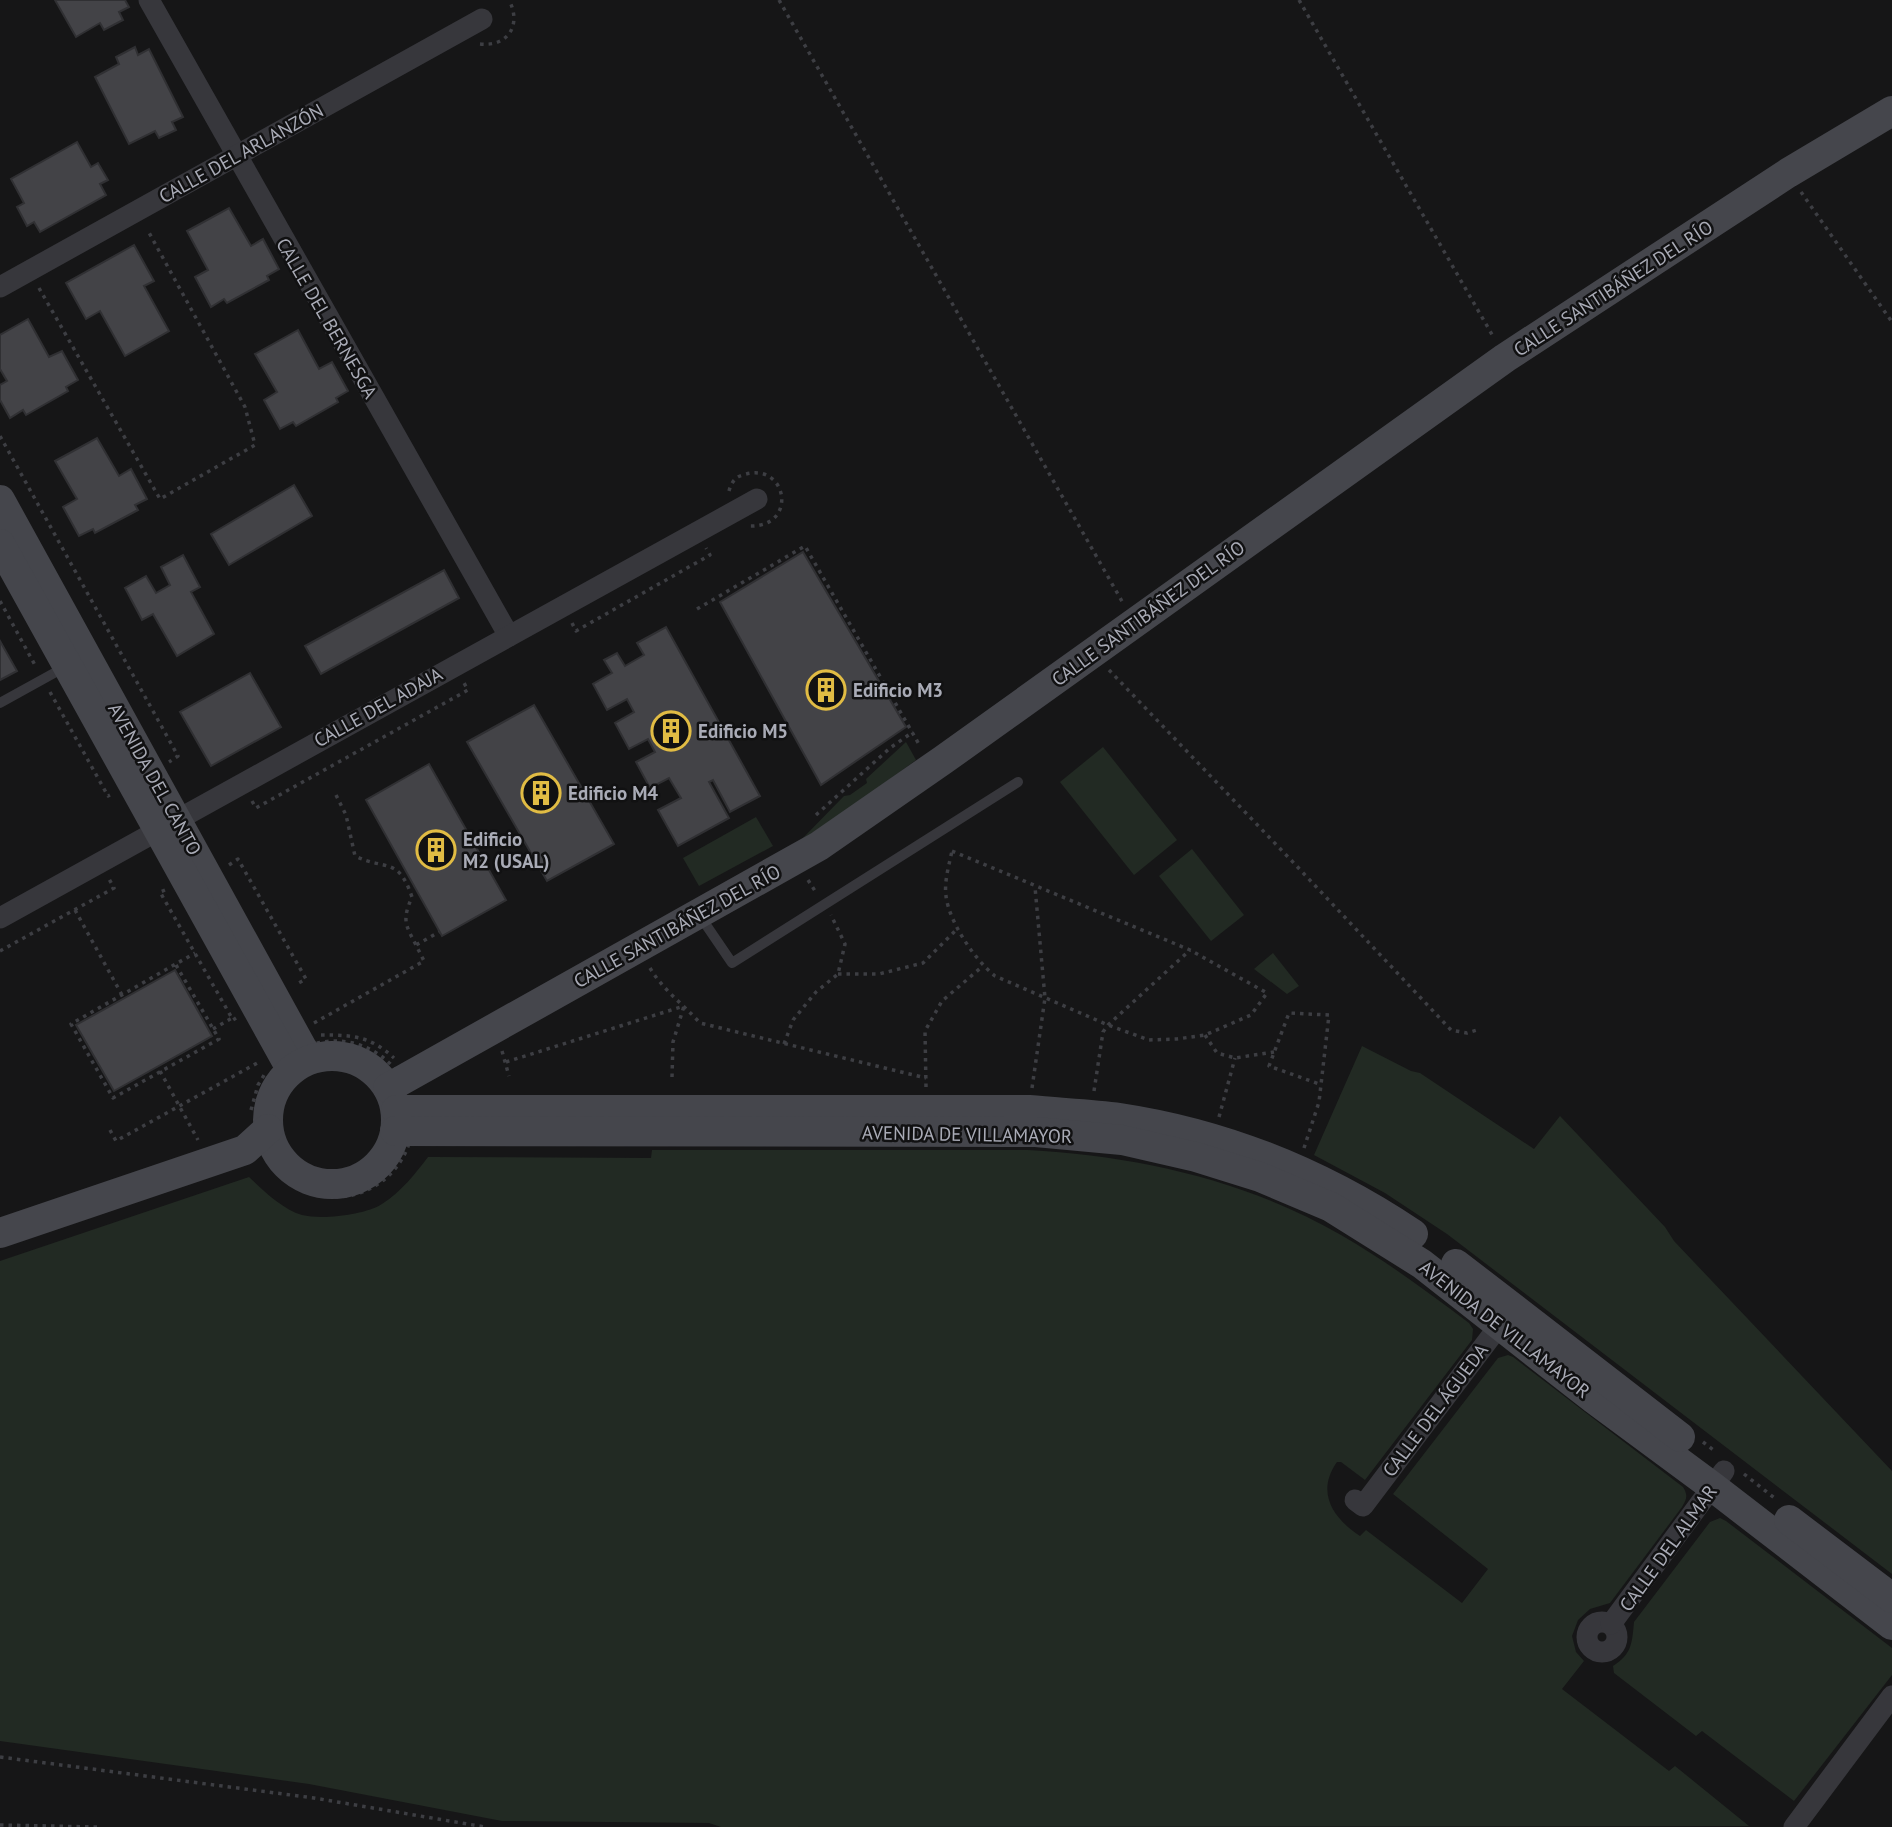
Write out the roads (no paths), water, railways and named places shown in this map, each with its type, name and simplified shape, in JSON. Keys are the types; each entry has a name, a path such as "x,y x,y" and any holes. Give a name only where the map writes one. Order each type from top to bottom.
{"main road":[{"name":"CALLE SANTIBÁÑEZ DEL RÍO","path":"401,1109 699,914 819,846 1505,358 1788,173 1892,111"},
{"name":"AVENIDA DEL CANTO","path":"0,500 168,824 292,1054"},
{"name":"AVENIDA DEL CANTO","path":"0,544 51,675 168,824"},
{"path":"292,1054 328,1055 355,1060 377,1074 401,1109 389,1150 377,1165 361,1177 343,1183 306,1179 290,1169 261,1143 268,1107 292,1054"},
{"name":"AVENIDA DE VILLAMAYOR","path":"401,1109 1035,1132 1122,1140 1196,1157 1260,1178 1331,1207 1508,1315 1594,1399 1724,1471 1892,1598"},
{"path":"0,1233 261,1143"},
{"name":"AVENIDA DE VILLAMAYOR","path":"1724,1471 1892,1625"}],"street":[{"name":"CALLE DEL BERNESGA","path":"149,0 509,636"},
{"name":"CALLE DEL ARLANZÓN","path":"0,287 482,19"},
{"name":"CALLE DEL ADAJA","path":"0,918 757,499"},
{"name":"CALLE DEL ÁGUEDA","path":"1355,1500 1363,1506 1508,1315"},
{"name":"CALLE DEL ALMAR","path":"1611,1625 1724,1471"},
{"path":"1794,1827 1892,1696"}],"lane":[{"path":"0,704 51,675"},
{"path":"699,914 732,963 1018,782"}],"place":[{"name":"Edificio M3","path":"826,690"},
{"name":"Edificio M5","path":"671,731"},
{"name":"Edificio M4","path":"541,793"},
{"name":"Edificio M2 (USAL)","path":"436,850"}]}
